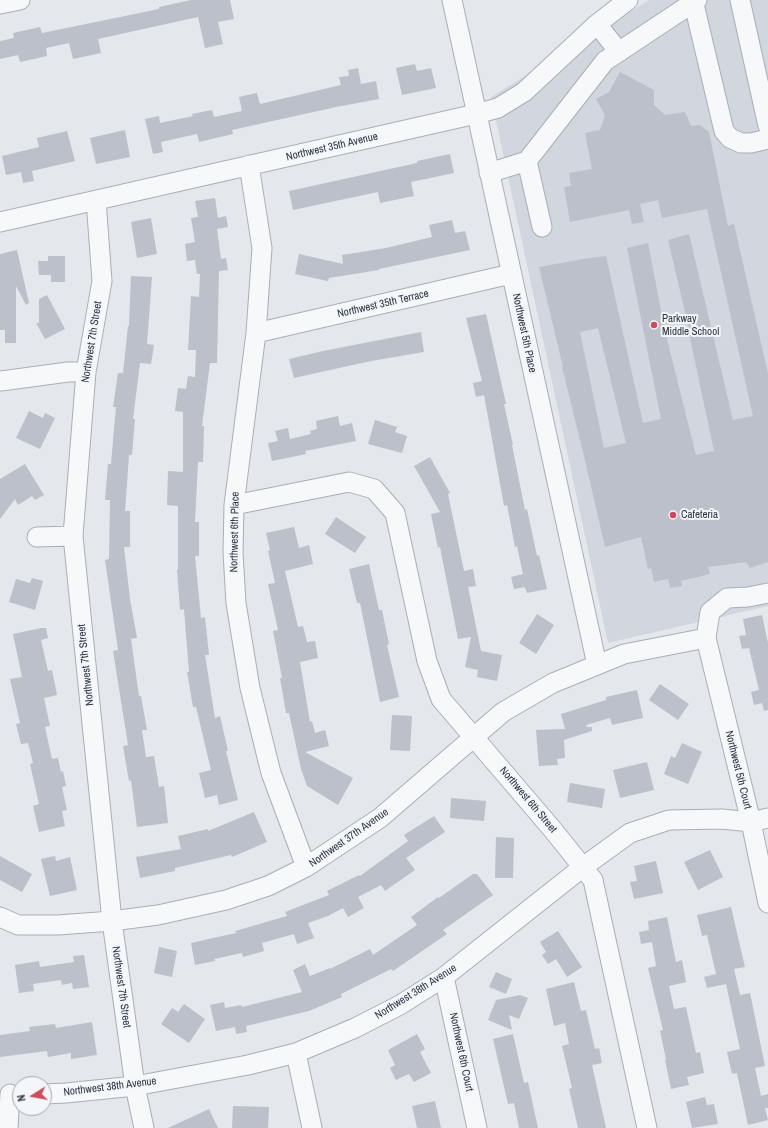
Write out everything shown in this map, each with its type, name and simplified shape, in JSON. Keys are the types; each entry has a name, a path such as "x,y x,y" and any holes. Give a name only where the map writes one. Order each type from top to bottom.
{"street":[{"path":"0,4 20,0"},
{"name":"Northwest 5th Place","path":"452,0 597,665"},
{"name":"Northwest 35th Avenue","path":"0,222 498,108 524,92 597,24 628,0"},
{"path":"740,0 768,126"},
{"path":"489,173 527,161 605,61 695,1 724,131 730,138 741,143 751,143 768,139"},
{"path":"597,24 619,52"},
{"path":"527,161 542,227"},
{"name":"Northwest 6th Place","path":"249,165 262,248 256,333 234,505 233,552 236,603 250,688 271,772 306,867"},
{"name":"Northwest 7th Street","path":"96,200 102,281 86,372 73,536 112,921 135,1086 144,1128"},
{"name":"Northwest 35th Terrace","path":"256,333 511,274"},
{"path":"1,381 68,372 86,372"},
{"name":"Northwest 6th Street","path":"234,505 349,482 374,489 395,513 428,662 440,698 474,736 583,866 593,880 647,1128"},
{"path":"37,537 73,536"},
{"path":"706,638 710,612 727,598 748,597 768,593"},
{"name":"Northwest 37th Avenue","path":"0,917 18,925 58,925 112,921 158,915 226,900 268,886 306,867 380,818 503,712 546,687 624,654 706,638"},
{"name":"Northwest 5th Court","path":"706,638 759,820 768,903"},
{"name":"Northwest 38th Avenue","path":"52,1094 135,1086 248,1065 296,1053 355,1028 400,1004 444,977 583,866 630,833 669,820 722,819 759,820 768,832"},
{"name":"Northwest 6th Court","path":"444,977 477,1128"},
{"path":"296,1053 312,1128"},
{"path":"8,1128 10,1094"}],"shaded area":[{"name":"Parkway Middle School","path":"649,0 768,0 768,606 608,643 491,97"}],"building":[{"path":"191,0 230,0 234,19 218,22 223,44 205,48 198,17 98,39 101,53 73,59 69,43 46,48 47,56 20,62 18,55 0,59 0,41 14,38 13,33 40,27 42,33 159,9 159,7"},
{"path":"415,64 417,71 431,68 436,88 402,95 396,68"},
{"path":"358,68 361,84 376,81 379,99 232,130 233,134 199,142 197,134 161,142 163,152 153,154 145,119 159,116 160,123 193,116 192,114 212,110 214,117 242,111 239,97 257,93 260,104 341,85 339,77 349,76 348,70"},
{"path":"620,72 654,90 654,105 665,115 685,112 691,126 700,125 709,132 728,226 734,224 768,374 768,562 750,568 746,562 708,567 710,574 681,581 682,586 670,588 668,579 654,582 651,568 648,569 641,537 605,547 539,267 606,256 643,423 661,419 627,248 648,243 665,331 696,455 714,451 691,337 668,240 689,234 733,420 753,416 707,209 662,218 658,200 640,204 644,222 632,224 629,210 570,222 564,187 571,186 569,173 592,169 585,133 600,130 605,115 596,99 609,92","holes":["598,328 626,443 604,448 580,332"]},
{"path":"125,130 130,157 96,164 90,138"},
{"path":"67,131 75,161 32,171 34,181 23,183 21,172 6,175 2,156 39,147 37,138"},
{"path":"450,154 454,173 411,182 414,196 380,203 378,192 293,210 289,191 417,163 417,161"},
{"path":"215,198 218,218 226,216 228,227 217,229 221,259 226,258 228,270 219,271 217,363 210,363 202,426 204,426 203,462 198,462 195,522 199,522 199,556 195,556 201,618 205,617 209,655 205,655 215,718 220,716 228,751 226,751 238,800 219,805 217,795 205,798 199,773 211,770 196,707 193,707 187,672 189,672 184,609 180,610 177,570 178,506 167,505 168,471 183,472 183,412 175,411 178,388 186,389 188,376 195,377 196,350 188,350 191,296 199,297 200,274 197,274 195,260 187,261 185,244 195,242 191,218 198,217 195,201"},
{"path":"151,218 157,254 137,258 131,222"},
{"path":"452,220 455,233 465,231 470,250 379,270 329,278 328,281 295,274 299,254 343,264 342,255 386,248 432,237 429,225"},
{"path":"17,250 29,303 26,305 16,286 16,343 5,343 5,330 0,330 0,254"},
{"path":"48,256 65,256 65,282 51,282 51,275 39,275 38,261 48,261"},
{"path":"131,276 152,277 147,344 154,345 151,364 140,363 133,419 135,419 132,455 129,455 125,511 130,511 130,547 124,547 130,599 137,638 131,639 139,696 141,696 147,730 142,730 146,757 154,756 159,787 164,786 168,823 137,827 131,780 129,781 123,746 128,745 113,651 118,650 105,560 109,559 110,500 105,500 108,464 111,464 116,407 113,407 118,373 123,373 129,326"},
{"path":"47,295 65,329 45,339 36,323 39,323 39,299"},
{"path":"486,314 506,404 504,404 525,510 527,509 537,556 539,555 547,589 527,593 525,587 514,589 511,577 523,574 517,546 515,547 507,505 504,506 484,395 476,397 473,383 482,381 466,318"},
{"path":"421,332 424,352 371,361 294,378 289,359"},
{"path":"29,411 43,418 45,413 55,418 40,449 16,438"},
{"path":"338,416 340,426 352,423 356,441 305,451 306,454 272,461 268,443 278,441 275,431 288,428 290,439 311,434 310,431 317,429 316,421"},
{"path":"375,420 397,427 395,432 407,436 402,453 368,444"},
{"path":"430,457 450,493 448,494 464,571 473,569 476,586 468,587 481,651 502,655 497,681 477,677 478,670 465,667 471,637 458,639 440,547 438,548 431,514 440,512 414,466"},
{"path":"25,464 44,495 35,500 32,496 18,505 15,499 0,519 0,479"},
{"path":"336,517 366,537 355,553 325,534"},
{"path":"294,527 299,548 309,545 313,564 285,571 298,627 303,626 307,642 315,641 318,658 300,662 310,722 312,721 315,733 325,730 329,746 305,752 353,778 338,805 307,786 301,769 289,713 286,713 280,678 282,678 273,631 278,630 268,584 275,583 268,551 270,550 266,533"},
{"path":"369,564 379,610 382,610 389,644 387,645 399,697 380,702 360,603 357,603 349,569"},
{"path":"32,578 43,581 35,610 9,602 16,579 30,583"},
{"path":"537,614 554,625 536,654 519,643"},
{"path":"762,615 768,643 768,710 764,711 762,703 754,705 751,692 759,690 749,648 742,649 739,636 746,635 743,619"},
{"path":"46,628 48,638 41,640 48,671 52,670 57,695 44,698 50,726 45,727 52,759 58,758 61,772 63,771 66,786 62,787 67,810 62,811 65,826 39,832 33,806 39,804 30,764 33,763 28,743 21,744 16,724 20,723 10,679 22,677 13,634"},
{"path":"660,684 689,704 678,720 649,700"},
{"path":"637,690 643,718 612,725 610,718 586,725 587,727 592,727 592,731 564,740 565,758 557,759 558,765 539,766 536,730 565,729 561,714 606,700 606,697"},
{"path":"392,715 412,716 410,751 390,750"},
{"path":"682,743 702,752 688,784 664,774 671,756 675,758"},
{"path":"647,762 654,790 620,798 613,770"},
{"path":"570,783 605,789 602,808 567,802"},
{"path":"451,798 486,801 484,821 450,818"},
{"path":"254,812 267,842 232,857 231,855 175,868 175,871 140,878 136,857 181,849 178,836 208,829 208,831"},
{"path":"434,816 445,832 406,858 415,870 385,891 381,885 358,897 364,908 348,917 343,908 328,916 308,923 314,938 297,944 294,934 262,943 264,951 243,957 242,953 195,965 191,943 236,933 235,931 287,916 285,912 329,895 327,891 359,875 360,876 408,841 404,835"},
{"path":"496,837 514,838 513,878 495,878"},
{"path":"710,850 723,877 698,890 684,862"},
{"path":"0,856 32,874 22,892 0,880"},
{"path":"55,856 56,861 70,857 77,890 50,896 41,859"},
{"path":"656,861 663,893 634,899 630,882 637,881 634,866"},
{"path":"473,874 477,874 493,895 443,930 447,934 393,971 391,969 341,994 342,997 309,1011 246,1026 247,1032 236,1034 235,1027 216,1031 210,1005 224,1002 225,1008 241,1005 242,1007 302,992 293,970 305,964 310,976 330,969 370,949 373,955 417,925 411,917"},
{"path":"731,907 745,967 734,969 740,995 750,993 765,1066 755,1068 761,1096 768,1094 768,1108 765,1108 768,1120 748,1125 737,1073 732,1074 727,1052 740,1049 726,984 707,988 704,977 716,974 707,935 702,936 697,915"},
{"path":"667,917 676,962 682,960 686,982 669,986 674,1009 686,1007 696,1053 700,1052 704,1073 687,1077 689,1085 671,1089 660,1031 663,1030 648,968 656,966 652,942 641,944 639,932 649,930 648,921"},
{"path":"558,931 582,967 567,977 556,959 548,964 542,955 546,952 540,942"},
{"path":"159,947 177,951 172,977 154,973"},
{"path":"84,955 89,987 73,989 72,983 62,985 61,980 33,984 34,991 19,993 15,965 39,961 40,967 74,962 73,956"},
{"path":"496,972 512,979 506,994 489,987"},
{"path":"574,982 581,1011 586,1010 595,1049 599,1048 602,1063 592,1065 606,1128 578,1128 569,1089 572,1088 562,1046 569,1044 565,1023 554,1026 546,989"},
{"path":"520,995 528,998 519,1019 509,1015 512,1030 488,1020 496,1000"},
{"path":"184,1004 205,1019 189,1043 161,1024 172,1008 178,1012"},
{"path":"92,1022 97,1055 71,1059 71,1053 48,1057 47,1051 0,1057 0,1035 30,1031 29,1027 55,1024 56,1028"},
{"path":"417,1034 425,1049 420,1052 431,1073 414,1082 409,1074 396,1080 390,1068 395,1065 388,1050"},
{"path":"513,1034 524,1083 528,1082 538,1128 519,1128 514,1103 508,1104 493,1039"},
{"path":"705,1097 707,1105 714,1104 718,1124 692,1128 686,1102"},
{"path":"435,1101 441,1128 417,1128 412,1106"},
{"path":"233,1106 269,1107 268,1128 232,1128"},
{"path":"209,1109 218,1128 168,1128"}],"place":[{"name":"Parkway Middle School","path":"654,325"},
{"name":"Cafeteria","path":"673,515"}]}
